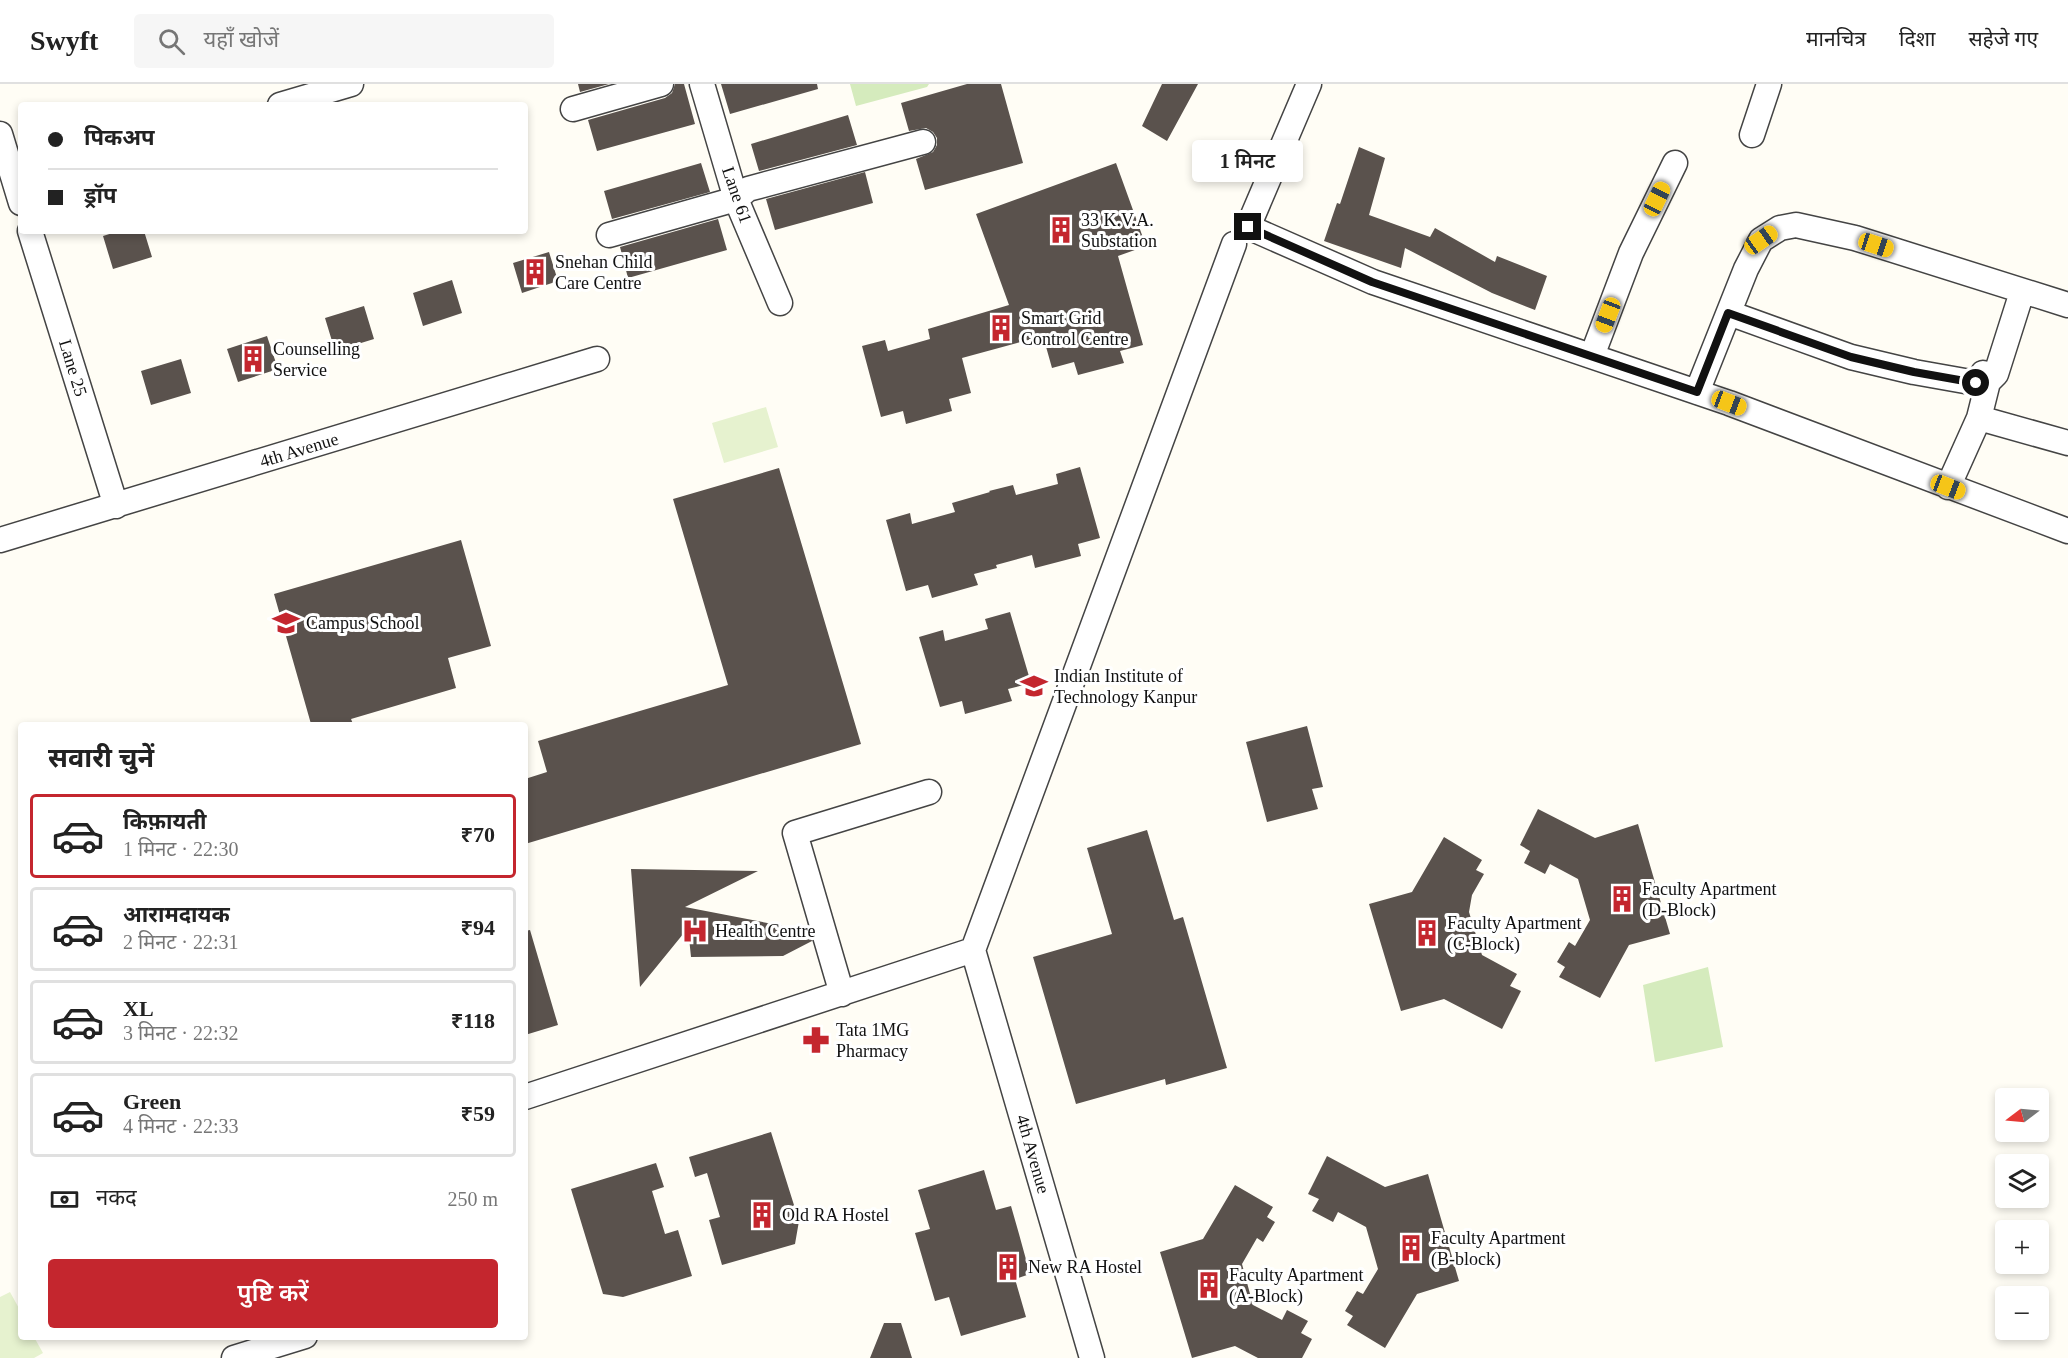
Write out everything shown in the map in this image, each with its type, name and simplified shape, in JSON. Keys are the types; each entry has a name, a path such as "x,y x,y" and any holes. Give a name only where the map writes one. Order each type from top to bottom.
{"street":[{"path":"290,102 351,84"},
{"path":"573,109 662,84"},
{"name":"Lane 61","path":"702,84 736,199 780,303"},
{"path":"1309,84 1248,227 1372,282 1697,392 2068,531"},
{"path":"1752,135 1769,84"},
{"path":"0,134 14,190"},
{"path":"609,235 736,199 748,189 923,142"},
{"path":"1592,356 1631,253 1675,163"},
{"path":"1697,392 1746,269 1761,240 1780,228 1797,225 1855,238 2068,305"},
{"name":"Lane 25","path":"31,234 116,506"},
{"path":"528,1096 974,950 1234,244"},
{"path":"1728,313 1851,357 1914,372 1976,383 1996,374 2022,292"},
{"name":"4th Avenue","path":"0,540 597,359"},
{"path":"1948,487 1979,418 1985,377"},
{"path":"1979,418 2068,443"},
{"path":"842,994 795,833 929,792"},
{"name":"4th Avenue","path":"974,950 1092,1358"},
{"path":"234,1358 292,1340"}],"green space":[{"path":"850,84 929,84 927,87 856,106"},
{"path":"766,407 778,447 724,463 712,423"},
{"path":"1708,967 1723,1047 1655,1062 1643,985"},
{"path":"10,1292 18,1307 18,1340 36,1340 43,1353 34,1358 0,1358 0,1297"}],"building":[{"path":"578,84 609,84 580,92"},
{"path":"675,84 684,84 695,124 597,151 588,120 665,98 672,93"},
{"path":"721,84 817,84 818,89 730,114"},
{"path":"967,84 1001,84 1023,163 925,190 916,159 933,152 937,145 937,138 926,128 909,131 901,103"},
{"path":"1162,84 1198,84 1167,141 1142,126"},
{"path":"848,115 857,145 759,171 751,144"},
{"path":"1359,147 1385,158 1369,215 1430,237 1435,228 1495,262 1497,256 1547,276 1535,310 1492,293 1405,248 1401,268 1324,241 1337,203 1340,204"},
{"path":"701,163 710,192 612,219 604,191"},
{"path":"1116,163 1146,246 1118,256 1143,345 1120,351 1124,363 1078,375 1074,362 1052,368 1043,336 962,358 971,393 949,399 952,411 906,424 903,411 881,417 862,346 885,340 888,351 930,339 928,329 1009,305 976,214"},
{"path":"865,172 873,203 775,230 766,199"},
{"path":"718,219 727,250 628,278 620,247"},
{"path":"145,234 152,257 113,269 103,236"},
{"name":"Snehan Child Care Centre","path":"549,252 558,281 522,293 513,263"},
{"path":"452,280 462,313 423,326 413,293"},
{"path":"364,306 374,339 335,351 325,318"},
{"name":"Counselling Service","path":"267,336 278,369 238,382 227,349"},
{"path":"181,359 191,393 151,405 141,371"},
{"path":"1080,467 1100,538 1078,544 1081,556 1035,568 1032,555 996,565 997,568 974,574 978,585 932,598 928,585 906,591 886,520 910,513 912,524 955,512 952,503 989,491 1013,485 1016,495 1058,484 1056,474"},
{"path":"779,468 861,744 528,843 528,778 547,772 538,741 728,685 673,499"},
{"path":"461,540 491,646 448,658 456,688 351,719 352,722 310,722 274,594"},
{"path":"1010,612 1031,683 1008,689 1012,701 965,714 962,701 940,707 919,637 943,630 945,641 988,629 985,619"},
{"path":"1307,726 1323,787 1312,789 1318,809 1267,822 1246,742"},
{"name":"Faculty Apartment (D-Block)","path":"1538,809 1595,838 1638,824 1670,934 1629,945 1600,998 1559,977 1565,967 1557,962 1569,942 1575,946 1590,920 1578,879 1550,864 1545,874 1524,863 1530,851 1520,845"},
{"path":"1147,830 1174,920 1183,917 1227,1068 1166,1085 1165,1079 1076,1104 1033,957 1112,934 1087,848"},
{"name":"Faculty Apartment (C-Block)","path":"1444,837 1482,860 1476,870 1484,874 1472,895 1469,912 1482,955 1517,974 1510,986 1521,991 1502,1029 1444,999 1401,1011 1369,904 1412,892"},
{"name":"Health Centre","path":"631,869 758,871 685,907 809,931 812,941 783,956 691,957 688,928 640,987"},
{"path":"528,930 530,930 558,1025 528,1034"},
{"path":"771,1132 799,1221 795,1244 722,1265 709,1220 720,1217 707,1173 695,1177 689,1157"},
{"name":"Faculty Apartment (B-block)","path":"1327,1156 1385,1187 1428,1174 1459,1281 1417,1294 1385,1348 1347,1325 1353,1316 1345,1311 1357,1291 1363,1294 1378,1269 1366,1227 1338,1212 1333,1222 1312,1211 1319,1199 1308,1194"},
{"path":"656,1163 664,1187 652,1191 665,1234 678,1230 692,1276 623,1297 603,1294 571,1189"},
{"name":"New RA Hostel","path":"984,1170 996,1210 1011,1206 1019,1234 1030,1274 1015,1279 1026,1317 961,1336 949,1297 935,1301 915,1233 930,1229 918,1190"},
{"name":"Faculty Apartment (A-Block)","path":"1235,1185 1273,1207 1267,1217 1275,1222 1263,1242 1257,1238 1242,1264 1253,1305 1282,1320 1287,1310 1308,1321 1301,1333 1312,1339 1302,1358 1258,1358 1235,1346 1192,1358 1160,1252 1203,1239"},
{"path":"884,1323 901,1323 912,1358 870,1358"}],"place":[{"name":"33 K.V.A. Substation","path":"1061,230"},
{"name":"Snehan Child Care Centre","path":"535,272"},
{"name":"Smart Grid Control Centre","path":"1001,328"},
{"name":"Counselling Service","path":"253,359"},
{"name":"Campus School","path":"286,623"},
{"name":"Indian Institute of Technology Kanpur","path":"1034,686"},
{"name":"Faculty Apartment (D-Block)","path":"1622,899"},
{"name":"Health Centre","path":"695,931"},
{"name":"Faculty Apartment (C-Block)","path":"1427,933"},
{"name":"Tata 1MG Pharmacy","path":"816,1040"},
{"name":"Old RA Hostel","path":"762,1215"},
{"name":"Faculty Apartment (B-block)","path":"1411,1248"},
{"name":"New RA Hostel","path":"1008,1267"},
{"name":"Faculty Apartment (A-Block)","path":"1209,1285"}],"route":[{"path":"1248,227 1372,282 1697,392 1728,313 1851,357 1914,372 1976,383"}]}
